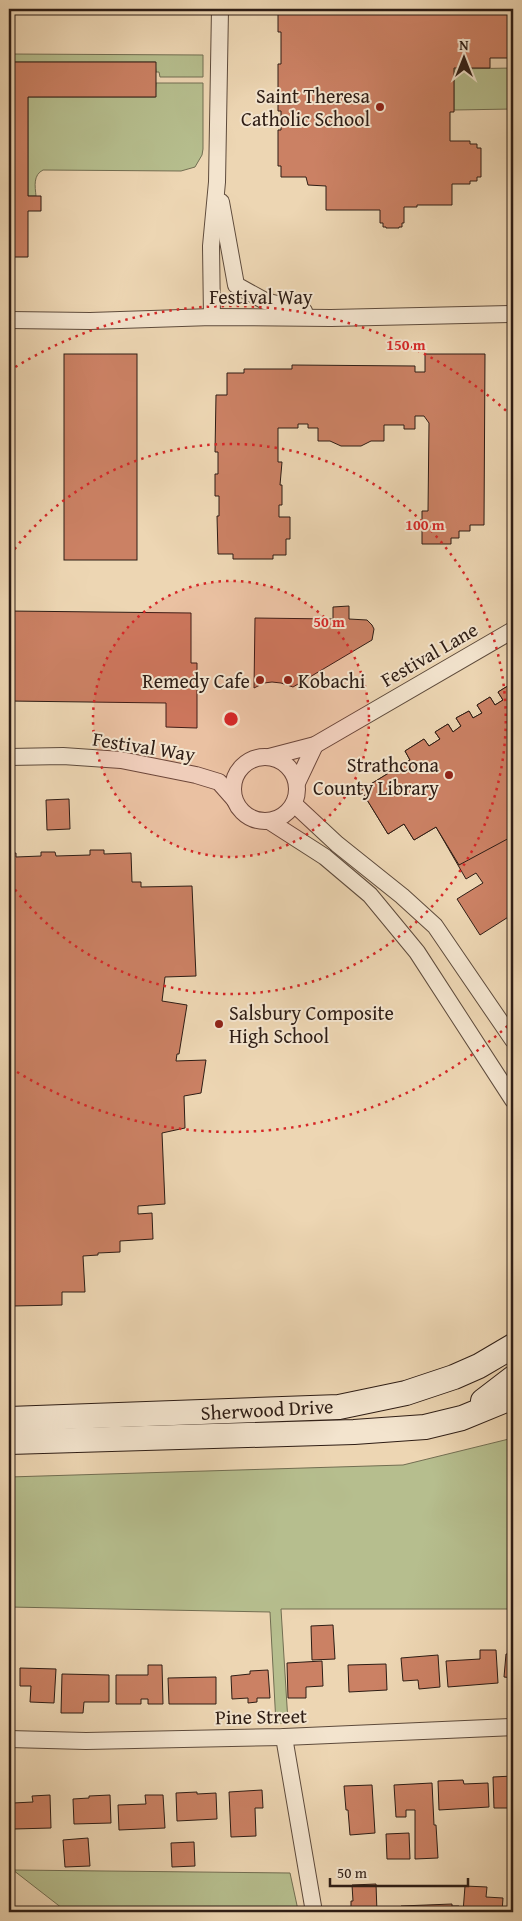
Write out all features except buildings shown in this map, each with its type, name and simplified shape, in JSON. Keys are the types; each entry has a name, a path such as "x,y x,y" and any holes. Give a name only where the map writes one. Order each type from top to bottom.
{"main road":[{"name":"Sherwood Drive","path":"9,1419 339,1407 406,1393 454,1377 479,1366 513,1346"},
{"path":"462,1418 513,1378"},
{"name":"Sherwood Drive","path":"9,1442 354,1432 426,1427 462,1418 513,1397"}],"street":[{"path":"212,317 211,246 217,182 220,9"},
{"path":"217,182 236,285 265,301 331,318"},
{"name":"Festival Way","path":"9,320 90,321 212,317 331,318 513,314"},
{"name":"Festival Lane","path":"269,757 315,745 513,630"},
{"path":"297,783 315,745"},
{"name":"Festival Way","path":"9,757 63,756 121,760 196,775 219,782 234,799"},
{"path":"269,757 279,760 288,766 294,774 297,783 297,794 294,804 284,816 269,821 258,821 248,816 239,808 234,799 235,777 241,768 250,761 259,758 269,757"},
{"path":"294,804 337,844 402,896 435,926 513,1040"},
{"path":"269,821 325,857 370,895 417,952 513,1100"},
{"name":"Pine Street","path":"9,1739 86,1741 284,1737 513,1727"},
{"path":"284,1737 314,1912"}],"green space":[{"path":"9,54 203,55 203,77 160,77 159,72 156,72 155,62 9,62"},
{"path":"513,68 513,109 454,110 454,69"},
{"path":"156,83 203,83 203,149 202,155 195,167 181,171 43,170 36,178 36,196 28,196 28,97 155,97"},
{"path":"513,1438 513,1609 281,1609 288,1722 276,1724 270,1612 9,1607 9,1477 403,1465"},
{"path":"13,1870 290,1873 298,1910 296,1912 67,1912"}],"place":[{"name":"Saint Theresa Catholic School","path":"380,107"},
{"name":"Remedy Cafe","path":"260,680"},
{"name":"Kobachi","path":"288,680"},
{"name":"Strathcona County Library","path":"449,775"},
{"name":"Salsbury Composite High School","path":"219,1024"}]}
